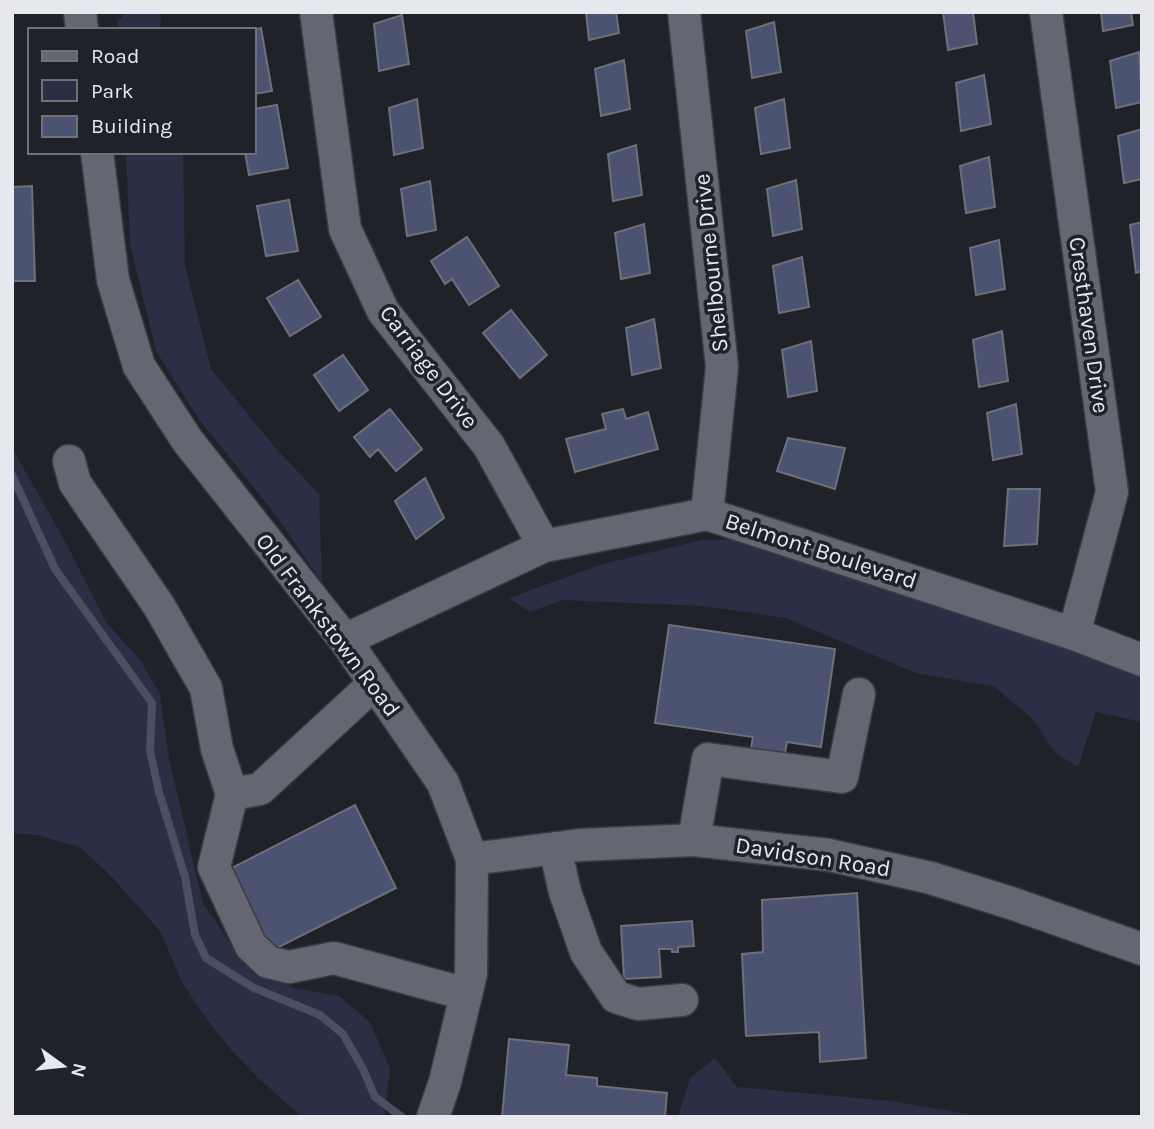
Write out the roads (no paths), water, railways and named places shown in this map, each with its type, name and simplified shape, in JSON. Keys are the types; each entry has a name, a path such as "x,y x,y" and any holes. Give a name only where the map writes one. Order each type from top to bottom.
{"street":[{"name":"Carriage Drive","path":"316,12 345,229 383,311 489,446 544,546"},
{"name":"Shelbourne Drive","path":"684,12 722,366 707,514"},
{"name":"Cresthaven Drive","path":"1046,12 1112,492 1074,634"},
{"name":"Old Frankstown Road","path":"97,154 113,280 139,366 187,440 345,640 443,783 472,859 471,974 445,1082 433,1117"},
{"path":"69,461 75,484 159,606 206,688 217,749 232,794 214,867 251,946 268,962 289,967 334,958 466,994"},
{"name":"Belmont Boulevard","path":"345,640 544,546 707,514 1074,634 1142,660"},
{"path":"232,794 260,789 375,683"},
{"path":"694,841 708,760 842,777 859,694"},
{"name":"Davidson Road","path":"472,859 580,845 694,841 829,855 932,878 1142,949"},
{"path":"555,848 565,892 586,952 616,997 638,1004 682,1000"}],"waterway":[{"path":"12,475 55,569 152,703 150,751 159,792 185,877 195,935 206,958 254,988 320,1015 343,1034 375,1097 402,1117"}]}
